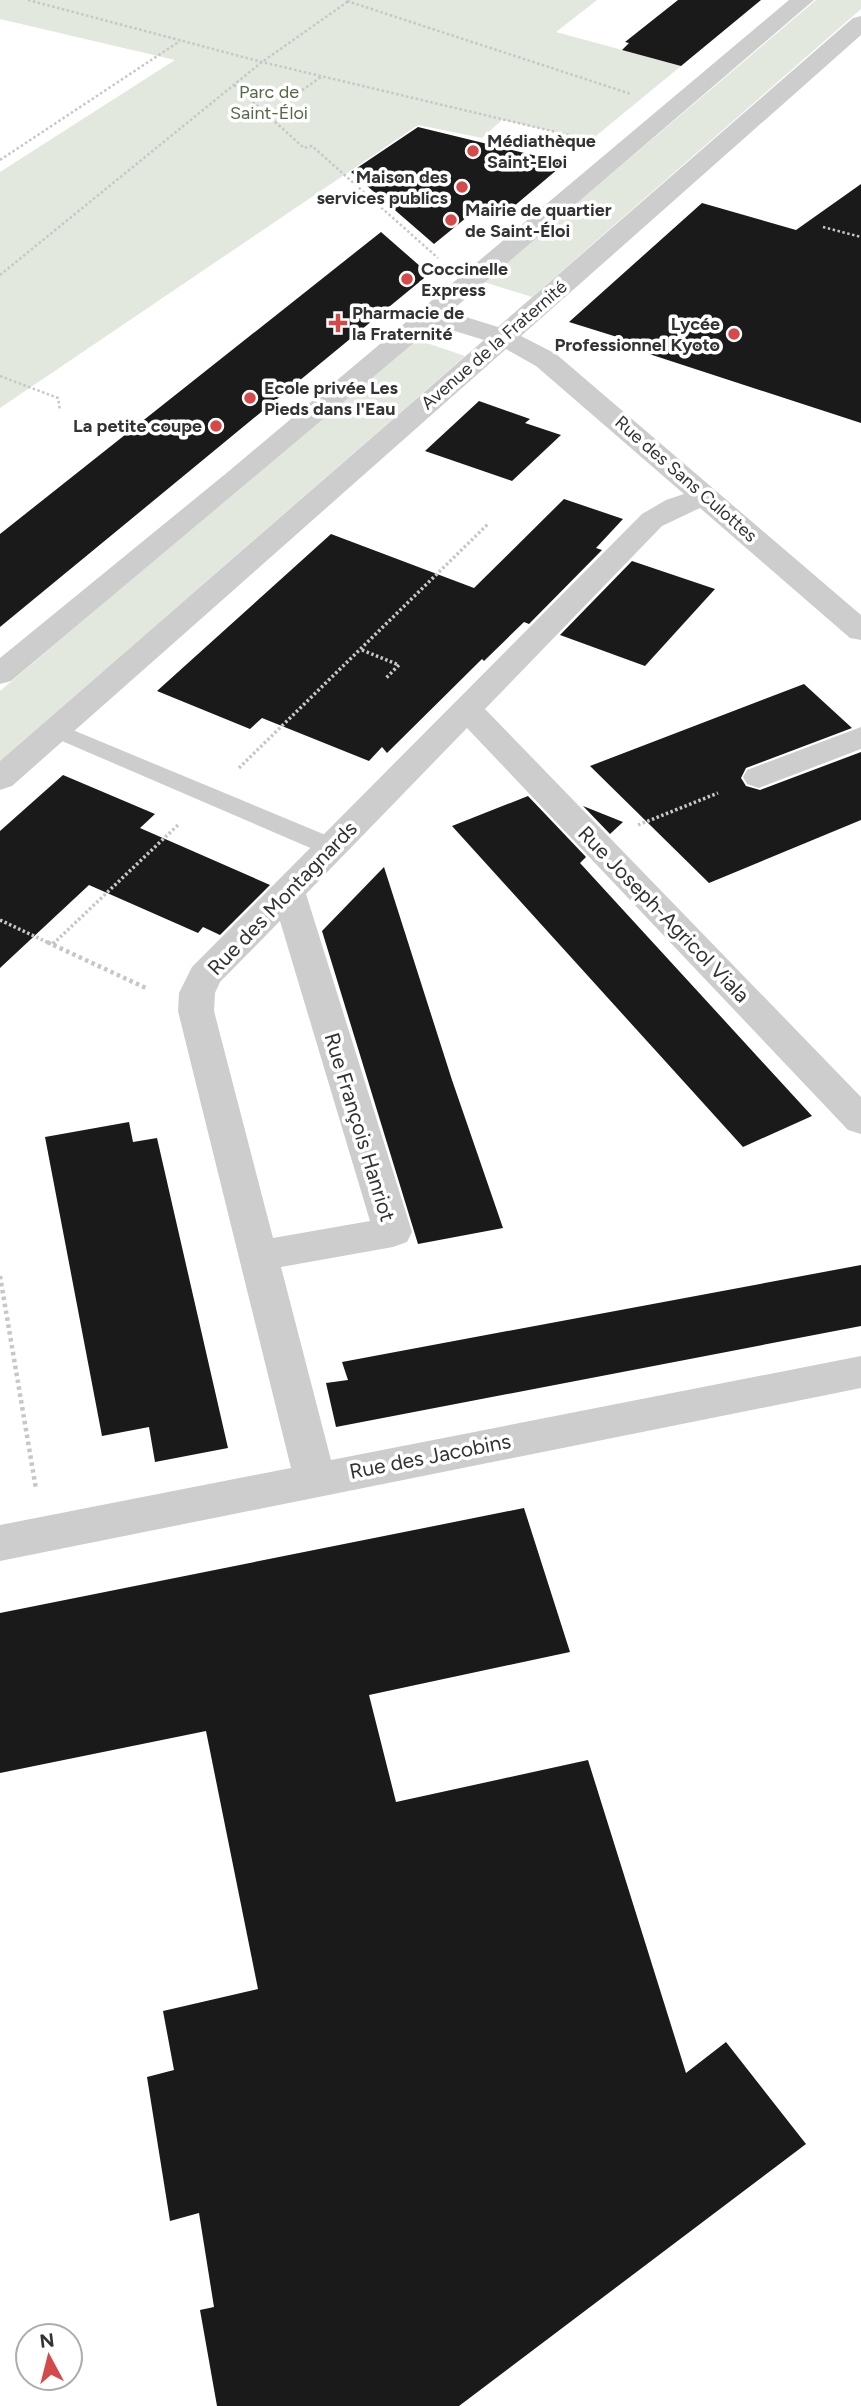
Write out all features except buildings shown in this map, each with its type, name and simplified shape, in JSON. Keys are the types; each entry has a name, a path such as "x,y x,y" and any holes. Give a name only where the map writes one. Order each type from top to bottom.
{"street":[{"path":"0,674 431,315 803,0"},
{"name":"Avenue de la Fraternité","path":"0,779 861,23"},
{"name":"Rue des Sans Culottes","path":"431,315 503,337 534,352 558,369 861,631"},
{"name":"Rue des Montagnards","path":"315,1479 196,1011 197,993 205,976 652,520 670,509 705,496"},
{"name":"Rue Joseph-Agricol Viala","path":"467,709 861,1120"},
{"path":"759,777 861,737"},
{"name":"Rue François Hanriot","path":"258,1256 393,1232 288,891"},
{"name":"Rue des Jacobins","path":"0,1543 861,1372"}],"lane":[{"path":"56,730 331,847"}],"path":[{"path":"28,0 262,62 579,137"},
{"path":"0,275 262,62 347,0 640,97"},
{"path":"0,160 181,40"},
{"path":"298,93 321,76"},
{"path":"233,85 304,148 312,146 445,264 435,278 463,288"},
{"path":"823,228 861,237"},
{"path":"0,376 58,398 60,411"},
{"path":"53,944 362,650 370,637 488,524"},
{"path":"362,650 399,665 386,678"},
{"path":"595,842 759,777"},
{"path":"0,920 196,1011"},
{"path":"0,1276 43,1534"}],"green space":[{"name":"Parc de Saint-Éloi","path":"0,0 597,0 556,32 681,66 591,140 502,120 482,138 418,125 0,408 0,172 175,60 0,19"},
{"path":"816,0 861,0 861,9 532,297 484,282"},
{"path":"415,339 465,356 0,761 0,691"}],"place":[{"name":"Médiathèque Saint-Eloi","path":"473,151"},
{"name":"Maison des services publics","path":"462,187"},
{"name":"Mairie de quartier de Saint-Éloi","path":"451,220"},
{"name":"Coccinelle Express","path":"407,279"},
{"name":"Pharmacie de la Fraternité","path":"338,323"},
{"name":"Lycée Professionnel Kyoto","path":"734,334"},
{"name":"Ecole privée Les Pieds dans l'Eau","path":"250,398"},
{"name":"La petite coupe","path":"216,426"}]}
